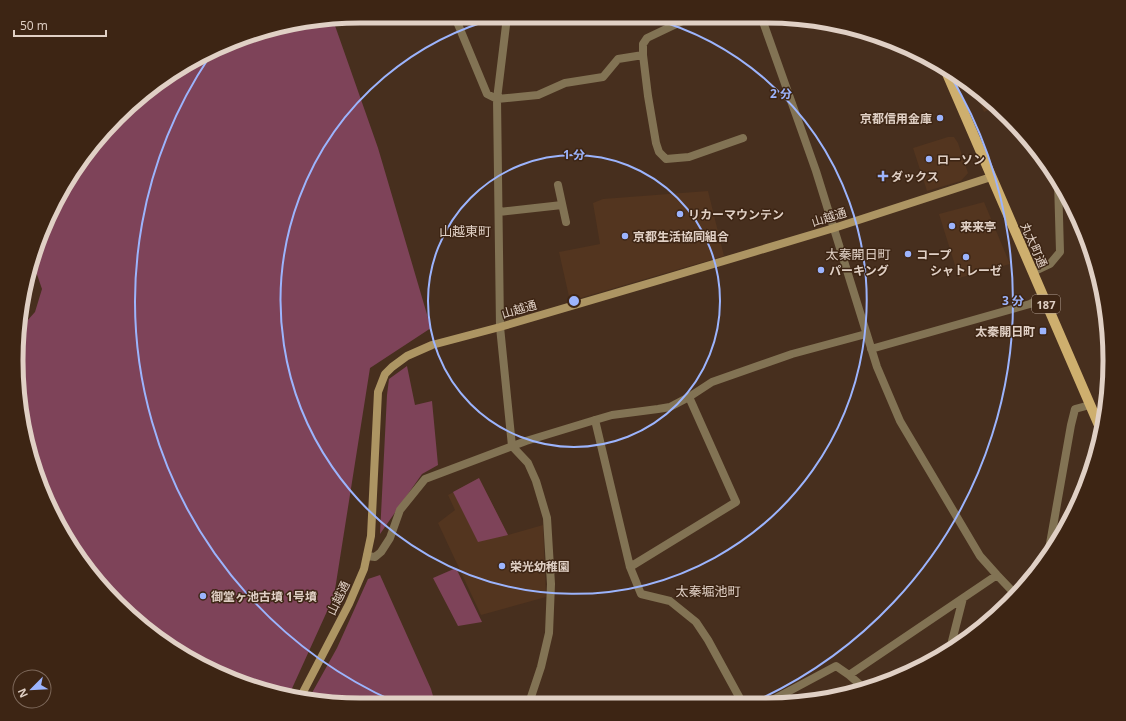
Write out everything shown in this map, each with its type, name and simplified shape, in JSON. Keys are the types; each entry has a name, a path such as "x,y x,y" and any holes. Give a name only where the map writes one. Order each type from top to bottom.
{"main road":[{"name":"丸太町通","path":"948,77 1098,422"}],"street":[{"path":"457,23 487,94 497,99 538,95 566,83 603,77 618,59 643,55"},
{"path":"506,23 497,99 500,327 512,446 528,463 536,482 547,518 551,584 549,633 541,666 531,698"},
{"path":"678,23 647,38 643,44 643,55 656,143 659,152 666,159 689,157 743,138"},
{"path":"763,23 816,171 877,367 900,421 980,556 1012,591"},
{"name":"山越通","path":"303,693 362,575 371,536 378,392 385,374 399,360 432,345 500,327 834,228 991,177"},
{"path":"558,185 566,222"},
{"path":"1032,272 1050,264 1060,252 1058,193"},
{"path":"499,212 562,205"},
{"path":"871,349 1030,304 1043,298"},
{"path":"367,556 375,557 381,552 390,538 400,510 425,479 512,446 612,415 670,407 712,382 792,354 866,334"},
{"path":"630,567 736,502 689,397"},
{"path":"1050,541 1071,425 1076,409 1090,405"},
{"path":"595,420 630,567 641,594 670,601 696,622 708,640 740,698"},
{"path":"849,675 997,576"},
{"path":"952,642 963,598"},
{"path":"777,697 836,666 860,684"}],"shaded area":[{"path":"335,24 378,148 431,328 370,368 334,596 291,691 252,680 211,663 192,653 155,628 122,599 107,583 80,548 68,529 49,490 41,469 29,426 26,405 23,360 25,323 35,312 42,289 36,271 49,231 68,192 93,155 107,138 138,107 173,80 192,68 231,49 252,41 295,29"},
{"path":"807,26 814,27 808,29"},
{"path":"978,99 990,109 984,112"},
{"path":"948,137 954,137 958,143 968,173 961,181 927,191 913,148"},
{"path":"708,191 724,256 570,301 559,252 600,244 593,203 603,199"},
{"path":"984,202 1010,264 959,278 939,214"},
{"path":"407,366 415,405 432,401 438,465 422,474 380,534 389,379"},
{"name":"栄光幼稚園","path":"479,478 508,535 543,525 546,597 481,615 438,523 455,510 448,495"},
{"path":"479,478 508,535 478,542 453,492"},
{"path":"456,568 482,622 458,626 433,578"},
{"path":"380,575 431,689 434,698 360,698 311,694 337,648 368,579"}],"place":[{"name":"京都信用金庫","path":"940,118"},
{"name":"ローソン","path":"929,159"},
{"name":"ダックス","path":"883,176"},
{"name":"リカーマウンテン","path":"680,214"},
{"name":"来来亭","path":"952,226"},
{"name":"京都生活協同組合","path":"625,236"},
{"name":"コープ","path":"908,254"},
{"name":"シャトレーゼ","path":"966,257"},
{"name":"パーキング","path":"821,270"},
{"name":"太秦開日町","path":"1043,331"},
{"name":"栄光幼稚園","path":"502,566"},
{"name":"御堂ヶ池古墳 1号墳","path":"203,596"}],"district":[{"name":"山越東町","path":"465,231"},
{"name":"太秦開日町","path":"858,254"},
{"name":"太秦堀池町","path":"708,591"}]}
